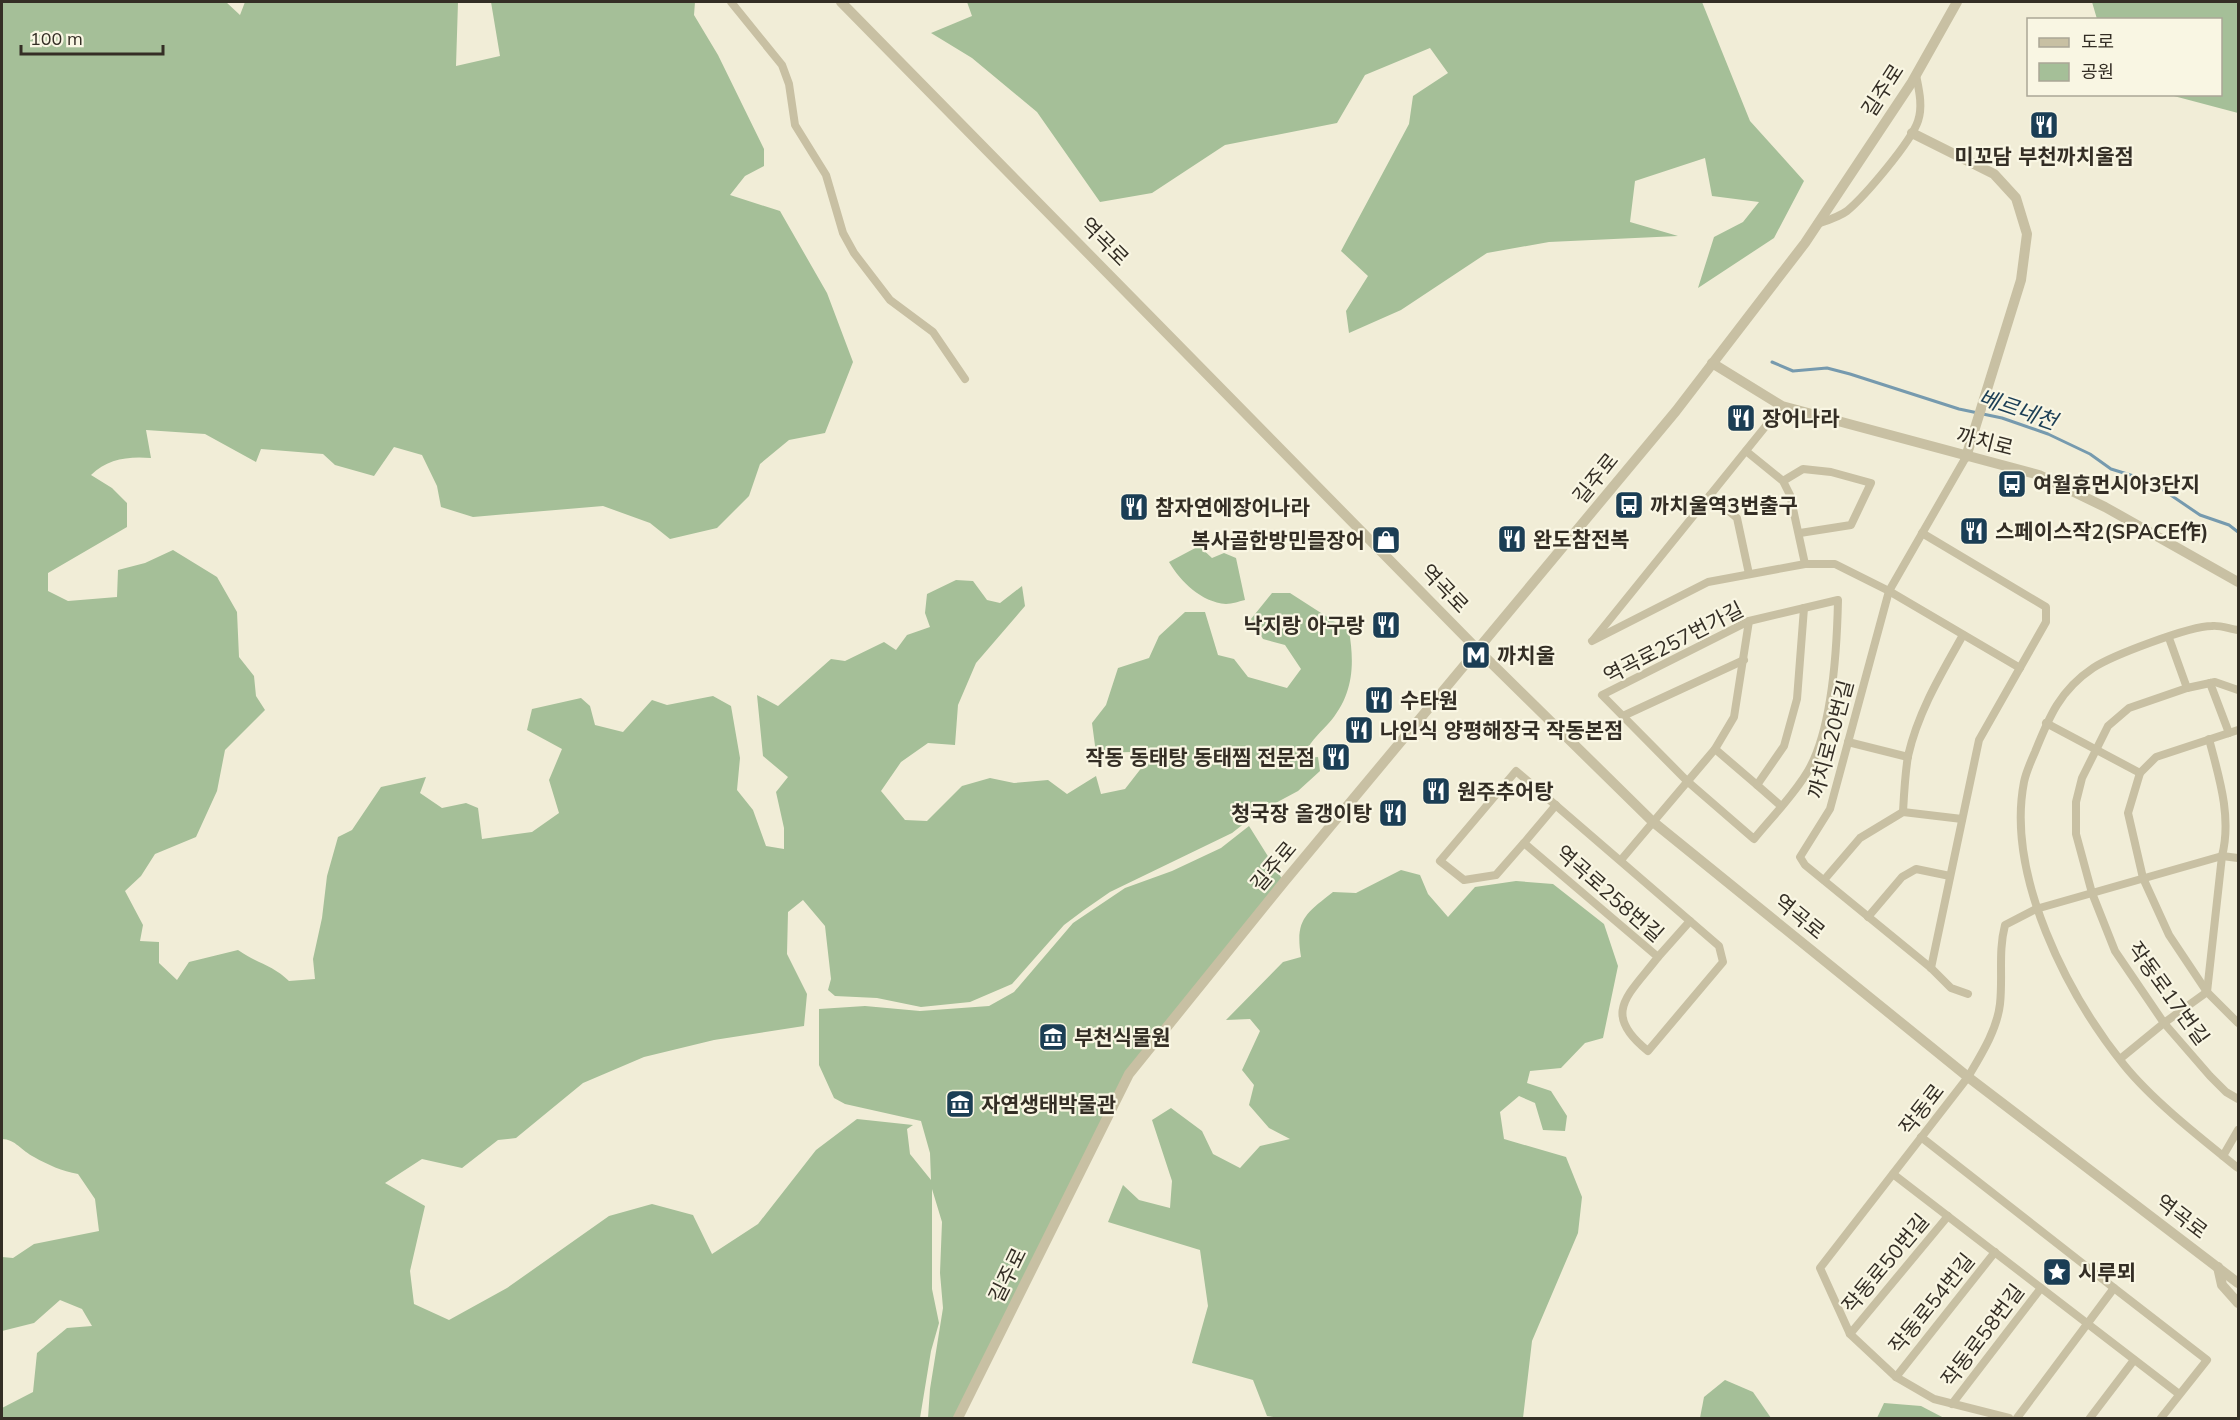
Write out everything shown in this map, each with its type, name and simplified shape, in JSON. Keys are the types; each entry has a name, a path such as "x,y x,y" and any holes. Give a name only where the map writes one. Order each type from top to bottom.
{"street":[{"path":"731,2 782,65 789,84 795,125 826,175 843,233 854,254 890,300 933,332 965,379"},
{"name":"역곡로","path":"841,2 1479,651 1652,821 1968,1077 2238,1283"},
{"name":"길주로","path":"958,1419 1129,1074 1284,882 1479,651 1712,363 1817,225 1916,75 1957,2"},
{"path":"1817,225 1845,213 1875,182 1912,133 1919,119 1920,99 1916,75"},
{"path":"1912,133 1994,174 2016,198 2027,234 2021,280 1966,457"},
{"name":"까치로","path":"1712,363 1782,406 2039,475 2105,507 2238,582"},
{"path":"1782,406 1592,641 1708,582 1805,564 1835,564 1889,591 2020,668"},
{"path":"1746,451 1783,481 1790,495 1805,564"},
{"name":"까치로20번길","path":"1966,457 1889,591 1830,809 1800,857 1951,988 1968,994"},
{"path":"1783,481 1803,469 1831,472 1871,483 1851,525 1800,533"},
{"path":"1710,495 1737,518 1749,574"},
{"path":"1922,533 2046,607 2046,622 1978,740 1930,968"},
{"name":"역곡로257번가길","path":"1838,600 1837,656 1820,744 1809,770 1754,839 1687,781 1602,695 1749,621 1804,608 1838,600"},
{"path":"1757,785 1784,746 1797,699 1804,608"},
{"name":"역곡로258번길","path":"1621,860 1715,749 1734,717 1749,621"},
{"path":"2238,630 2211,626 2169,638 2104,660 2072,682 2046,723 2024,782 2021,842 2036,909 2076,996 2120,1059 2198,1136 2238,1168"},
{"path":"1903,812 1908,758 1928,696 1964,635"},
{"path":"2169,638 2187,688"},
{"path":"1623,716 1744,660"},
{"path":"2229,733 2210,683 2215,682 2238,690"},
{"name":"작동로17번길","path":"2210,683 2187,688 2129,708 2108,726 2082,778 2076,802 2076,834 2092,893 2115,951 2164,1023 2210,1076 2226,1092 2238,1099"},
{"path":"2046,723 2140,773"},
{"path":"2238,730 2157,757 2140,773 2128,813 2143,878 2169,935 2207,992 2238,1023"},
{"path":"2120,1059 2207,992 2222,856 2227,838 2225,808 2209,740"},
{"path":"1848,742 1908,758"},
{"path":"1715,749 1781,806"},
{"name":"역곡로258번길","path":"1516,771 1556,805 1719,946 1723,962 1648,1051 1633,1039 1622,1022 1623,1003 1658,957 1524,843 1496,875 1464,880 1440,861 1516,771"},
{"path":"1524,843 1556,805"},
{"path":"1824,880 1860,838 1903,812 1962,819"},
{"name":"작동로","path":"1850,1334 1820,1268 1968,1077 1986,1046 2000,1005 2000,945 2005,925 2036,909 2143,878 2222,856 2238,858"},
{"path":"1868,917 1902,877 1917,869 1950,876"},
{"path":"1658,957 1690,921"},
{"path":"2223,1156 2238,1130"},
{"path":"1922,1137 2207,1360 2161,1419"},
{"path":"1893,1174 2179,1394"},
{"name":"작동로50번길","path":"1850,1334 1948,1216"},
{"name":"작동로54번길","path":"1896,1377 1995,1252"},
{"path":"2238,1273 2218,1267 2222,1285 2238,1303"},
{"name":"작동로58번길","path":"1952,1404 2041,1288"},
{"path":"2017,1419 2114,1288"},
{"path":"1850,1334 1896,1377 1934,1399 2009,1419"},
{"path":"2090,1419 2134,1360"}],"green space":[{"path":"2,2 226,2 240,15 245,2 458,2 456,66 500,56 491,2 695,2 694,15 718,55 764,149 764,166 745,176 730,195 780,211 827,293 853,362 825,433 789,440 760,464 749,496 717,528 670,539 650,523 603,506 473,517 441,507 437,486 422,455 394,447 374,476 335,465 323,454 261,449 256,462 205,434 146,430 151,458 118,460 104,465 91,475 112,488 127,503 127,527 48,573 48,591 68,601 117,597 118,570 145,563 173,550 217,577 237,612 239,657 254,676 256,696 265,710 225,750 217,791 196,837 155,854 141,876 125,891 143,925 140,941 159,942 159,963 177,980 189,962 238,950 277,971 289,981 315,979 313,959 322,918 327,876 338,837 352,830 381,787 426,777 420,793 442,808 466,803 478,808 482,839 532,832 559,813 549,780 562,749 527,730 532,709 581,698 590,706 595,725 623,732 652,700 667,705 713,696 731,706 740,758 737,790 753,810 766,846 784,849 784,828 776,792 788,777 763,756 757,695 778,706 831,659 845,661 884,642 896,650 907,635 930,627 925,613 927,594 956,580 973,581 987,600 1000,603 1022,586 1025,606 976,663 958,705 955,745 928,743 901,762 881,791 905,820 927,821 962,786 990,778 1014,783 1048,780 1067,794 1096,776 1101,794 1125,789 1146,762 1131,752 1096,753 1092,723 1106,705 1118,668 1149,658 1159,636 1185,612 1205,612 1218,655 1234,659 1248,677 1287,688 1301,669 1285,645 1263,639 1251,619 1272,593 1290,593 1349,631 1352,668 1343,703 1317,735 1304,758 1318,757 1320,771 1298,791 1259,812 1232,833 1110,892 1064,925 1012,984 970,1002 921,1007 877,998 835,996 828,990 831,979 825,926 803,900 788,912 787,954 807,994 804,1026 714,1040 644,1057 583,1083 516,1138 498,1140 462,1168 422,1159 385,1183 425,1206 410,1271 414,1304 449,1320 507,1288 609,1216 652,1204 693,1215 712,1254 758,1224 816,1150 857,1119 913,1125 907,1129 910,1154 931,1180 930,1153 921,1121 845,1104 834,1098 819,1065 819,1009 865,1006 920,1011 989,1006 1014,992 1073,923 1125,888 1172,871 1221,848 1249,826 1284,882 1129,1074 958,1418 928,1418 930,1389 943,1308 940,1273 942,1222 932,1189 932,1289 939,1323 931,1351 920,1418 2,1418 2,1408 33,1392 37,1353 67,1328 92,1326 82,1309 60,1300 34,1323 2,1331 2,1257 13,1258 34,1244 99,1231 95,1199 78,1174 50,1165 30,1155 11,1141 2,1139"},
{"path":"967,2 1702,2 1750,121 1804,181 1774,238 1698,288 1714,237 1743,222 1759,202 1712,196 1705,158 1635,181 1630,222 1678,236 1549,242 1487,253 1401,310 1349,333 1346,311 1368,276 1341,251 1409,124 1413,96 1448,73 1430,48 1365,75 1337,123 1225,145 1152,193 1100,202 1037,112 972,58 931,33 972,16"},
{"path":"2092,2 2238,2 2238,113 2174,96 2222,96 2222,18 2097,18"},
{"path":"1199,546 1212,558 1224,553 1236,558 1245,600 1226,604 1208,599 1193,590 1179,577 1169,562"},
{"path":"1401,870 1420,875 1428,894 1448,917 1475,887 1516,881 1553,884 1604,924 1618,966 1603,1038 1585,1043 1561,1068 1530,1071 1527,1083 1551,1091 1567,1116 1565,1131 1543,1130 1535,1103 1519,1096 1500,1112 1504,1139 1566,1157 1582,1197 1578,1233 1532,1341 1523,1418 1281,1418 1267,1416 1253,1380 1192,1363 1208,1306 1200,1250 1108,1222 1123,1185 1139,1200 1170,1208 1172,1181 1152,1120 1171,1108 1202,1131 1213,1154 1240,1168 1260,1146 1290,1139 1269,1128 1249,1105 1254,1085 1242,1070 1260,1031 1250,1019 1226,1020 1283,962 1301,957 1301,926 1315,906 1333,892 1356,893"},
{"path":"1725,1380 1753,1392 1771,1418 1700,1418 1704,1397"},
{"path":"1884,1403 1921,1406 1944,1418 1877,1418"}],"waterway":[{"name":"베르네천","path":"1772,362 1793,371 1827,368 1959,409 2002,418 2048,434 2090,454 2111,469 2150,481 2200,515 2229,525 2238,532"}],"place":[{"name":"미꼬담 부천까치울점","path":"2044,125"},
{"name":"장어나라","path":"1741,418"},
{"name":"여월휴먼시아3단지","path":"2012,484"},
{"name":"까치울역3번출구","path":"1629,505"},
{"name":"참자연에장어나라","path":"1134,507"},
{"name":"스페이스작2(SPACE作)","path":"1974,531"},
{"name":"완도참전복","path":"1512,539"},
{"name":"복사골한방민믈장어","path":"1386,540"},
{"name":"낙지랑 아구랑","path":"1386,625"},
{"name":"까치울","path":"1476,655"},
{"name":"수타원","path":"1379,700"},
{"name":"나인식 양평해장국 작동본점","path":"1359,730"},
{"name":"작동 동태탕 동태찜 전문점","path":"1336,757"},
{"name":"원주추어탕","path":"1436,791"},
{"name":"청국장 올갱이탕","path":"1393,813"},
{"name":"부천식물원","path":"1053,1037"},
{"name":"자연생태박물관","path":"960,1104"},
{"name":"시루뫼","path":"2057,1272"}]}
